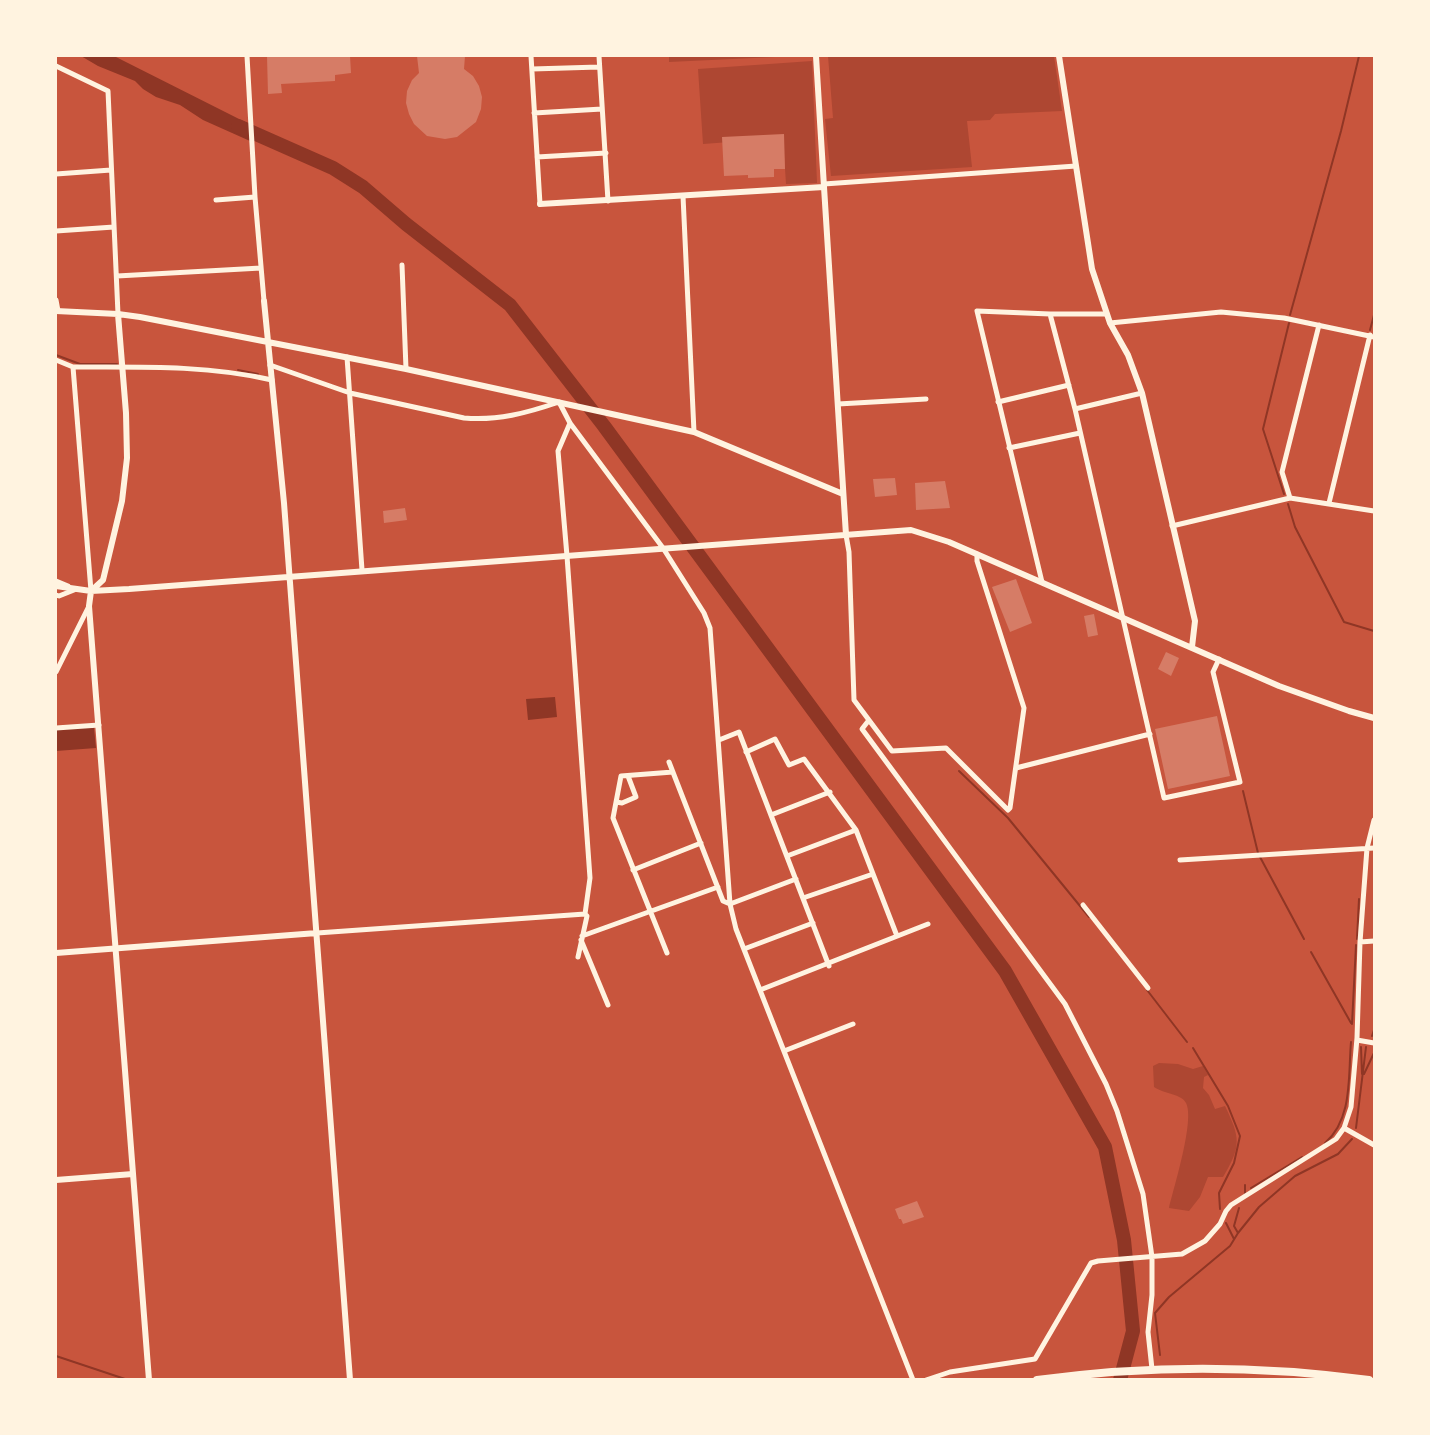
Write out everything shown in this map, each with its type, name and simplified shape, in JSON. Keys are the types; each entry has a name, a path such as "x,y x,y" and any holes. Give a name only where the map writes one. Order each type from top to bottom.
{"highway":[{"path":"1037,1380 1081,1374 1148,1370 1239,1369 1369,1380"}],"street":[{"path":"247,56 252,161 290,576 350,1380"},
{"path":"531,56 540,204 683,196 1076,166"},
{"path":"599,56 608,201"},
{"path":"816,56 843,494 849,552 854,700 892,751 946,748 1008,810 1024,708 977,561 977,554"},
{"path":"1059,56 1092,269 1110,323 1128,355 1142,393 1195,621 1192,647"},
{"path":"56,66 108,92 118,314 127,436 122,501 103,580 91,591"},
{"path":"532,69 599,67"},
{"path":"534,113 602,109"},
{"path":"537,157 606,153"},
{"path":"56,174 111,170"},
{"path":"683,196 694,432"},
{"path":"216,200 255,197"},
{"path":"56,231 114,227"},
{"path":"402,265 406,369"},
{"path":"117,276 261,268"},
{"path":"56,300 59,308 57,311 118,314 347,357 694,432 843,494"},
{"path":"1042,582 977,311 1107,314"},
{"path":"1110,323 1221,312 1284,318 1372,336 1329,503"},
{"path":"1050,314 1075,409 1164,798 1240,782 1213,672 1219,659"},
{"path":"1290,498 1282,472 1319,325"},
{"path":"347,357 362,570"},
{"path":"56,360 73,367 207,369 244,373 272,380"},
{"path":"270,365 350,393 464,418 518,416 559,402"},
{"path":"73,367 91,591 89,606 149,1380"},
{"path":"998,402 1069,385"},
{"path":"1075,409 1142,393"},
{"path":"838,404 926,399"},
{"path":"559,402 570,423 663,548 704,613 710,628 730,904 736,929 913,1380"},
{"path":"570,423 558,451 590,878 585,914 587,916 578,957"},
{"path":"1009,448 1080,433"},
{"path":"1172,526 1290,498 1374,511"},
{"path":"56,586 91,591 911,530 936,537 977,554 1279,686 1374,718"},
{"path":"56,581 74,590"},
{"path":"56,595 74,590"},
{"path":"56,672 89,606"},
{"path":"869,720 862,729 1065,1004 1090,1049 1117,1111 1143,1194 1152,1295 1148,1332 1148,1370"},
{"path":"56,728 99,725"},
{"path":"719,740 739,732 829,964"},
{"path":"1016,768 1150,734"},
{"path":"746,752 776,739 789,765 804,759 856,830 897,936"},
{"path":"669,762 723,901 730,904 796,879"},
{"path":"666,952 613,818 621,776 673,772"},
{"path":"616,802 622,803 636,797 628,776"},
{"path":"771,815 830,792"},
{"path":"926,1380 950,1372 1035,1359 1091,1263 1098,1260 1182,1254 1205,1241 1220,1224 1226,1210 1231,1205 1336,1139 1344,1128 1351,1107 1357,1040 1366,848 1374,820"},
{"path":"787,856 856,830"},
{"path":"633,870 701,843"},
{"path":"1180,860 1374,848"},
{"path":"803,898 873,874"},
{"path":"582,938 718,887"},
{"path":"1083,905 1148,988"},
{"path":"56,953 585,914"},
{"path":"744,950 813,923"},
{"path":"760,990 928,924"},
{"path":"582,938 608,1005"},
{"path":"1360,942 1374,941"},
{"path":"784,1051 853,1024"},
{"path":"1357,1040 1374,1043"},
{"path":"1344,1128 1374,1145"},
{"path":"56,1180 133,1174"}],"shaded area":[{"path":"81,56 114,56 249,124 250,141 203,120 180,105 156,97 135,81 98,66"},
{"path":"669,56 796,56 669,62"},
{"path":"828,56 1054,56 1062,111 995,114 990,120 967,121 972,167 831,176 825,119 833,118"},
{"path":"812,61 817,183 786,184 783,138 703,144 698,69"},
{"path":"555,697 557,717 528,720 526,699"},
{"path":"90,726 94,728 96,748 56,751 56,729"},
{"path":"1159,1063 1178,1064 1193,1069 1203,1066 1208,1075 1204,1077 1203,1088 1215,1109 1225,1106 1236,1134 1236,1149 1223,1177 1208,1177 1200,1197 1189,1211 1169,1208 1186,1138 1188,1112 1184,1100 1154,1087 1153,1066"}],"building":[{"path":"267,56 350,56 351,73 335,75 335,81 281,84 282,93 268,94"},
{"path":"417,56 465,56 464,69 473,76 479,86 482,97 481,109 476,122 457,137 445,139 427,136 414,124 409,114 406,103 407,91 412,80 419,73"},
{"path":"784,134 785,169 774,169 774,177 724,176 722,137"},
{"path":"895,478 897,495 875,497 873,479"},
{"path":"945,481 950,508 916,510 915,483"},
{"path":"405,508 407,520 384,523 383,511"},
{"path":"1016,579 1032,623 1010,632 992,587"},
{"path":"1094,614 1098,635 1088,637 1084,616"},
{"path":"1166,652 1179,658 1171,676 1158,669"},
{"path":"1217,716 1230,776 1168,789 1155,729"},
{"path":"917,1201 924,1217 903,1224 895,1209"}],"waterway":[{"path":"1290,315 1341,131 1359,56"},
{"path":"238,126 333,168 363,187 406,224 510,305 604,426 1005,971 1105,1147 1124,1240 1133,1331 1120,1380"},
{"path":"1370,330 1374,315"},
{"path":"1284,494 1263,429 1289,323"},
{"path":"56,355 80,364 117,364"},
{"path":"238,370 258,374"},
{"path":"1288,504 1295,527 1344,622 1374,631"},
{"path":"959,771 1008,818 1089,917"},
{"path":"1243,791 1258,853"},
{"path":"1260,857 1304,939"},
{"path":"1357,939 1359,899"},
{"path":"1352,1024 1356,945"},
{"path":"1311,952 1351,1023"},
{"path":"1147,990 1187,1042"},
{"path":"1372,1036 1374,1030"},
{"path":"1325,1143 1334,1133 1345,1109 1351,1042"},
{"path":"1361,1047 1362,1074"},
{"path":"1356,1128 1366,1047"},
{"path":"1193,1048 1228,1106 1240,1136 1234,1163 1219,1193 1220,1209"},
{"path":"1364,1074 1374,1053"},
{"path":"1160,1355 1155,1313 1169,1297 1230,1246 1259,1207 1295,1176 1338,1154 1352,1139"},
{"path":"1251,1188 1302,1157"},
{"path":"1245,1185 1245,1193"},
{"path":"1238,1233 1234,1226 1239,1208"},
{"path":"1226,1223 1234,1239"},
{"path":"56,1356 128,1380"}]}
